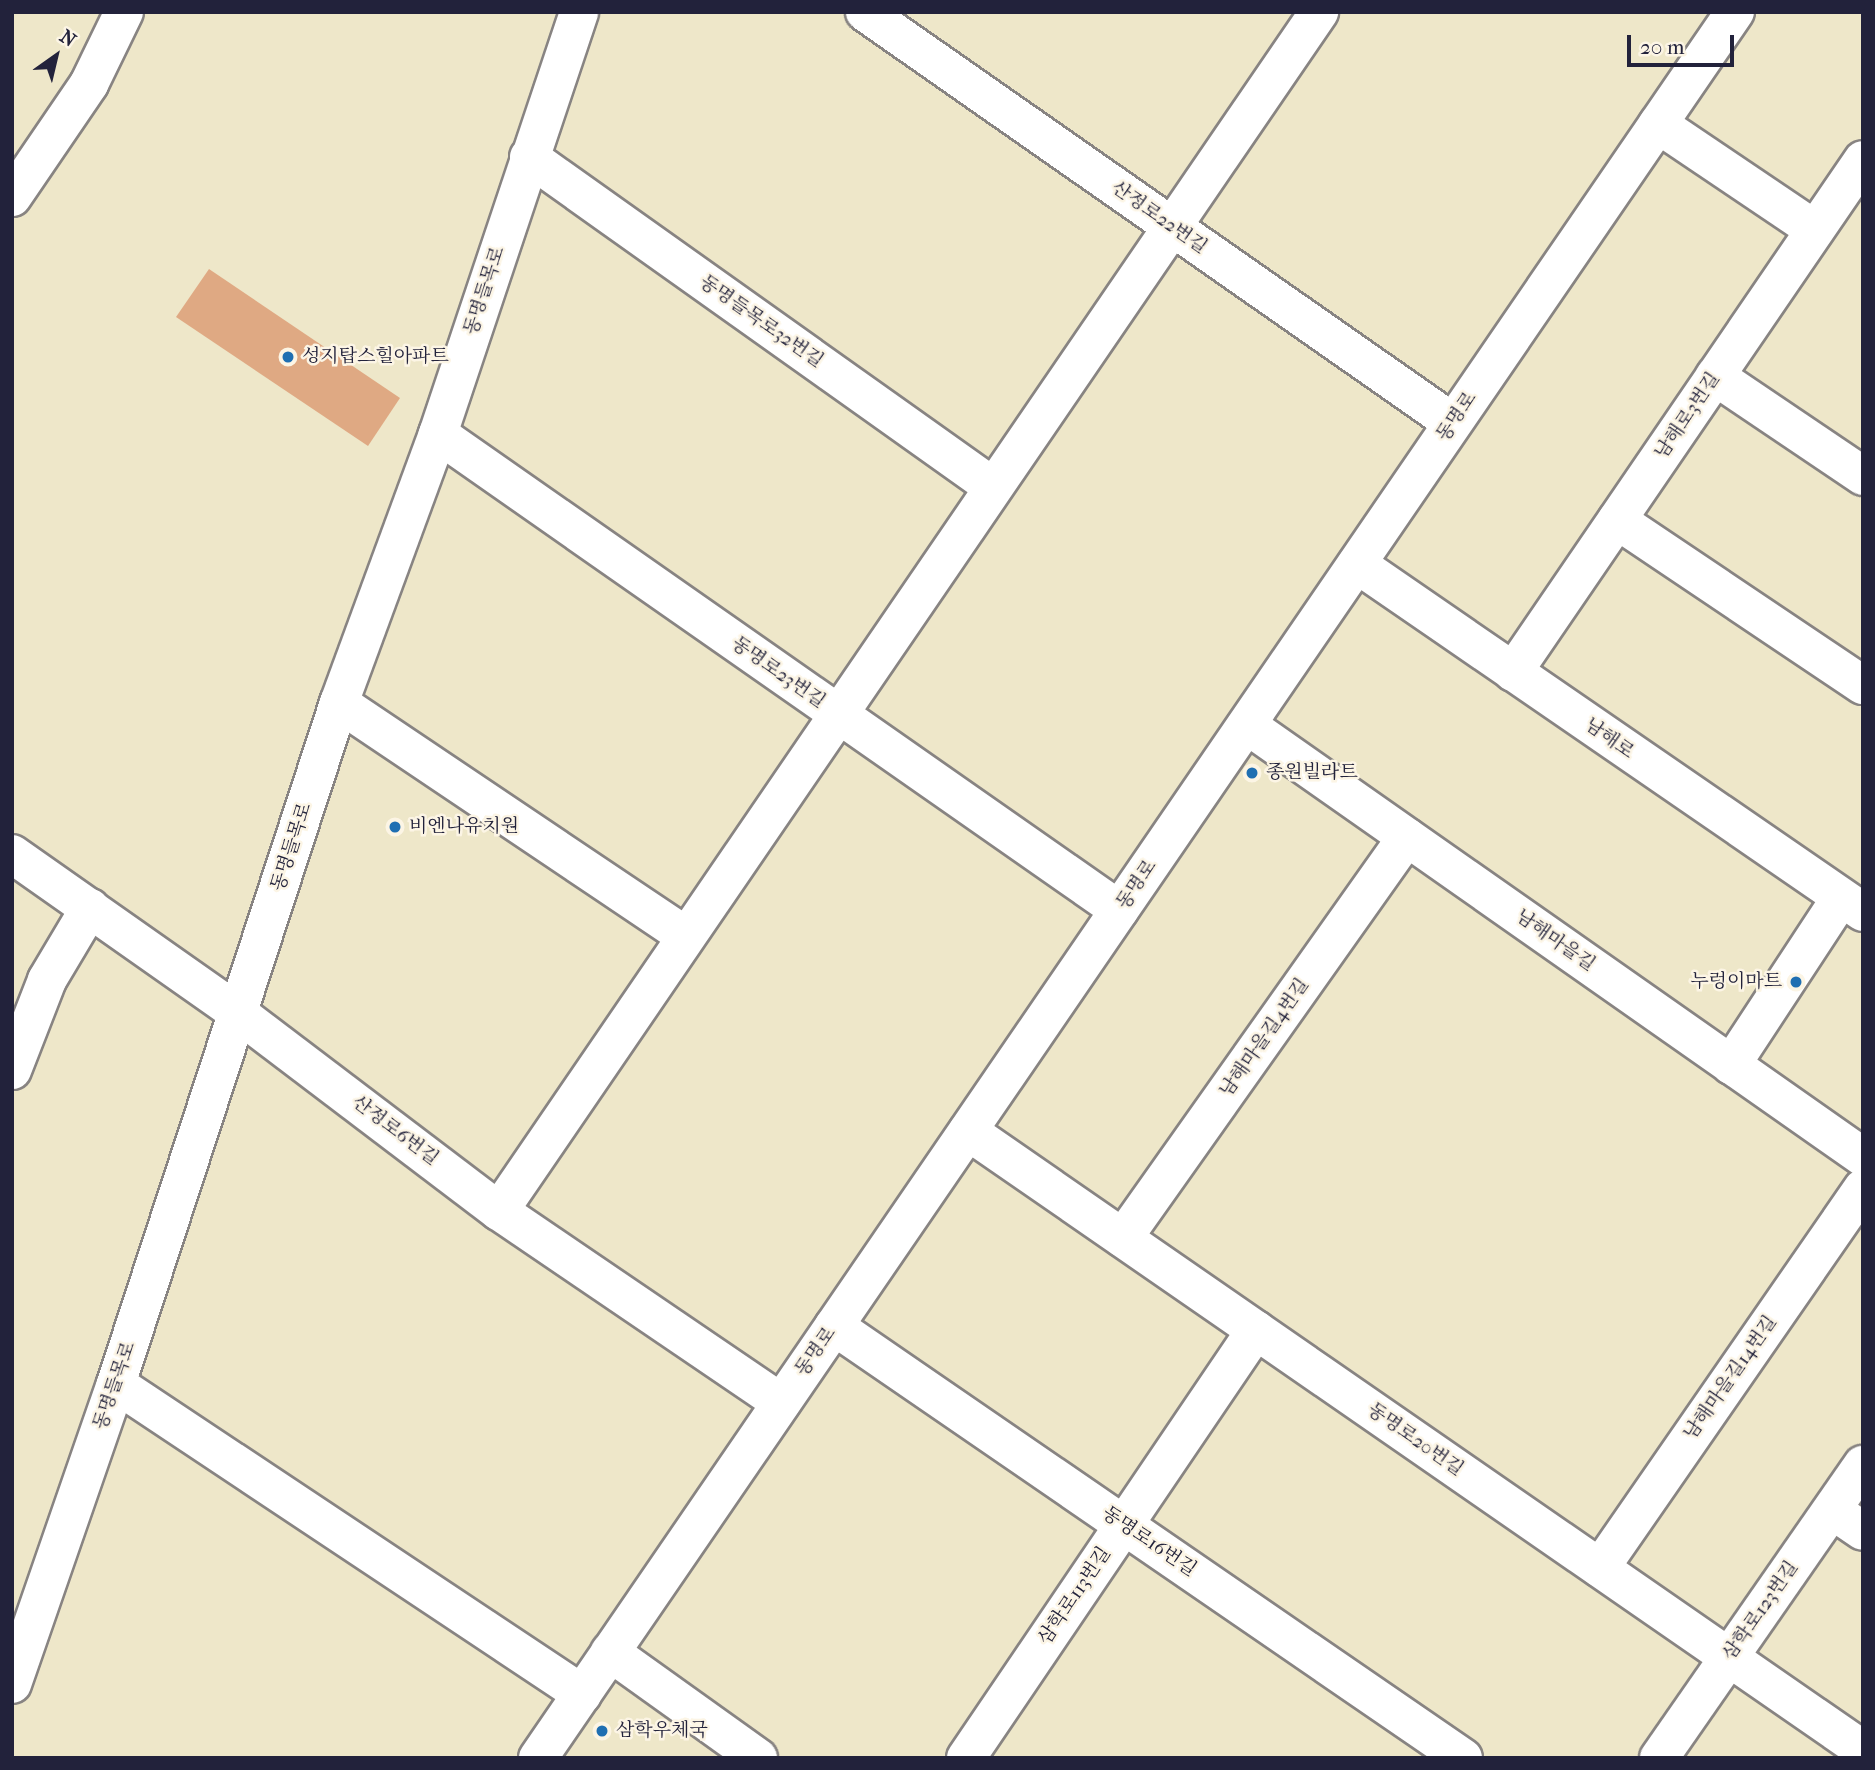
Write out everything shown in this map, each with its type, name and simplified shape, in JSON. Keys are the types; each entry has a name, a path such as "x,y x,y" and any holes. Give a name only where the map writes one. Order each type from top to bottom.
{"street":[{"path":"12,197 89,84 124,12"},
{"name":"동명들목로","path":"12,1684 116,1384 339,703 438,434 579,12"},
{"name":"산정로22번길","path":"865,12 1453,423"},
{"path":"499,1211 1319,12"},
{"name":"동명로","path":"538,1758 1735,12"},
{"path":"1658,124 1815,230"},
{"name":"동명들목로32번길","path":"529,157 993,487"},
{"name":"남해로3번길","path":"1513,672 1863,160"},
{"path":"1715,376 1859,465"},
{"name":"동명로23번길","path":"438,434 1119,910"},
{"path":"1617,520 1863,685"},
{"name":"남해로","path":"1357,564 1857,908"},
{"path":"339,703 686,936"},
{"name":"남해마을길","path":"1247,725 1863,1157"},
{"name":"남해마을길4번길","path":"1123,1238 1407,837"},
{"name":"산정로6번길","path":"12,853 238,1013 499,1211 781,1403"},
{"path":"12,1070 47,981 90,908"},
{"path":"1731,1065 1857,908"},
{"name":"동명로20번길","path":"968,1131 1863,1750"},
{"name":"남해마을길14번길","path":"1600,1568 1863,1188"},
{"name":"동명로16번길","path":"834,1326 1463,1758"},
{"name":"삼학로113번길","path":"975,1754 1124,1524 1255,1330"},
{"path":"116,1384 582,1694"},
{"name":"삼학로123번길","path":"1660,1758 1863,1465"},
{"path":"1832,1510 1863,1531"},
{"path":"610,1653 758,1758"}],"building":[{"name":"성지탑스힐아파트","path":"209,269 400,398 368,446 176,317"}],"place":[{"name":"성지탑스힐아파트","path":"288,357"},
{"name":"종원빌라트","path":"1252,773"},
{"name":"비엔나유치원","path":"395,827"},
{"name":"누렁이마트","path":"1796,982"},
{"name":"삼학우체국","path":"602,1731"}]}
